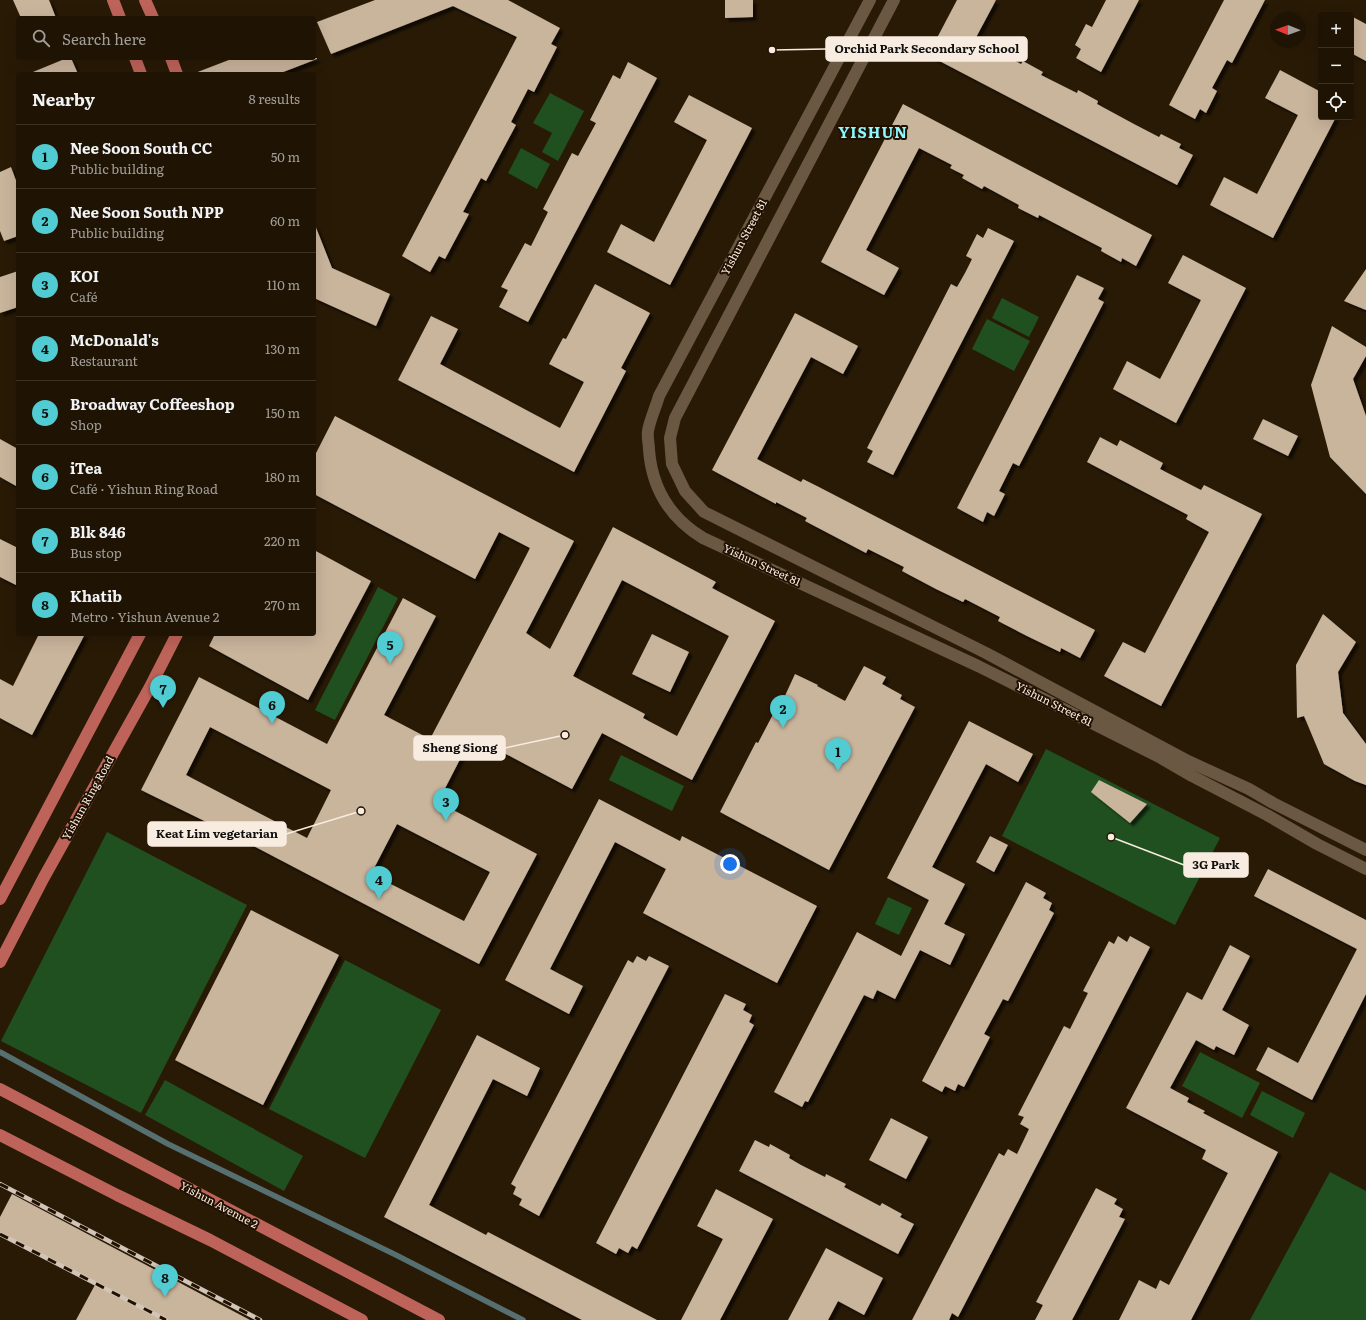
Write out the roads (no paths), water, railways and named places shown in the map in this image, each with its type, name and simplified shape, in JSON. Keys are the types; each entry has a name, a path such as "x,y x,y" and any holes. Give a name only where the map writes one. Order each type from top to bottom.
{"main road":[{"path":"113,0 119,16"},
{"path":"145,0 152,16"},
{"path":"136,60 140,72"},
{"path":"172,60 176,72"},
{"path":"0,899 139,636"},
{"name":"Yishun Ring Road","path":"0,962 46,872 150,687 176,636"},
{"name":"Yishun Avenue 2","path":"0,1089 439,1320"},
{"path":"0,1135 117,1195 210,1240 362,1320"}],"street":[{"name":"Yishun Street 81","path":"870,0 659,396 648,432 650,466 662,498 677,518 703,538 978,666 1161,758 1267,815 1317,844 1366,869"},
{"name":"Yishun Street 81","path":"894,0 675,418 670,438 672,464 685,491 704,512 986,653 1188,761 1249,789 1273,803 1366,850"}],"waterway":[{"path":"0,1052 168,1144 396,1255 523,1320"}],"railway":[{"path":"0,1184 260,1320"},
{"path":"0,1234 166,1320"}],"place":[{"name":"Orchid Park Secondary School","path":"772,50"},
{"name":"Broadway Coffeeshop","path":"390,664"},
{"name":"Blk 846","path":"163,708"},
{"name":"iTea","path":"272,724"},
{"name":"Nee Soon South NPP","path":"783,728"},
{"name":"Sheng Siong","path":"565,735"},
{"name":"Nee Soon South CC","path":"838,771"},
{"name":"Keat Lim vegetarian","path":"361,811"},
{"name":"KOI","path":"446,821"},
{"name":"3G Park","path":"1111,837"},
{"name":"McDonald's","path":"379,899"},
{"name":"Khatib","path":"165,1297"}],"district":[{"name":"YISHUN","path":"873,133"}]}
